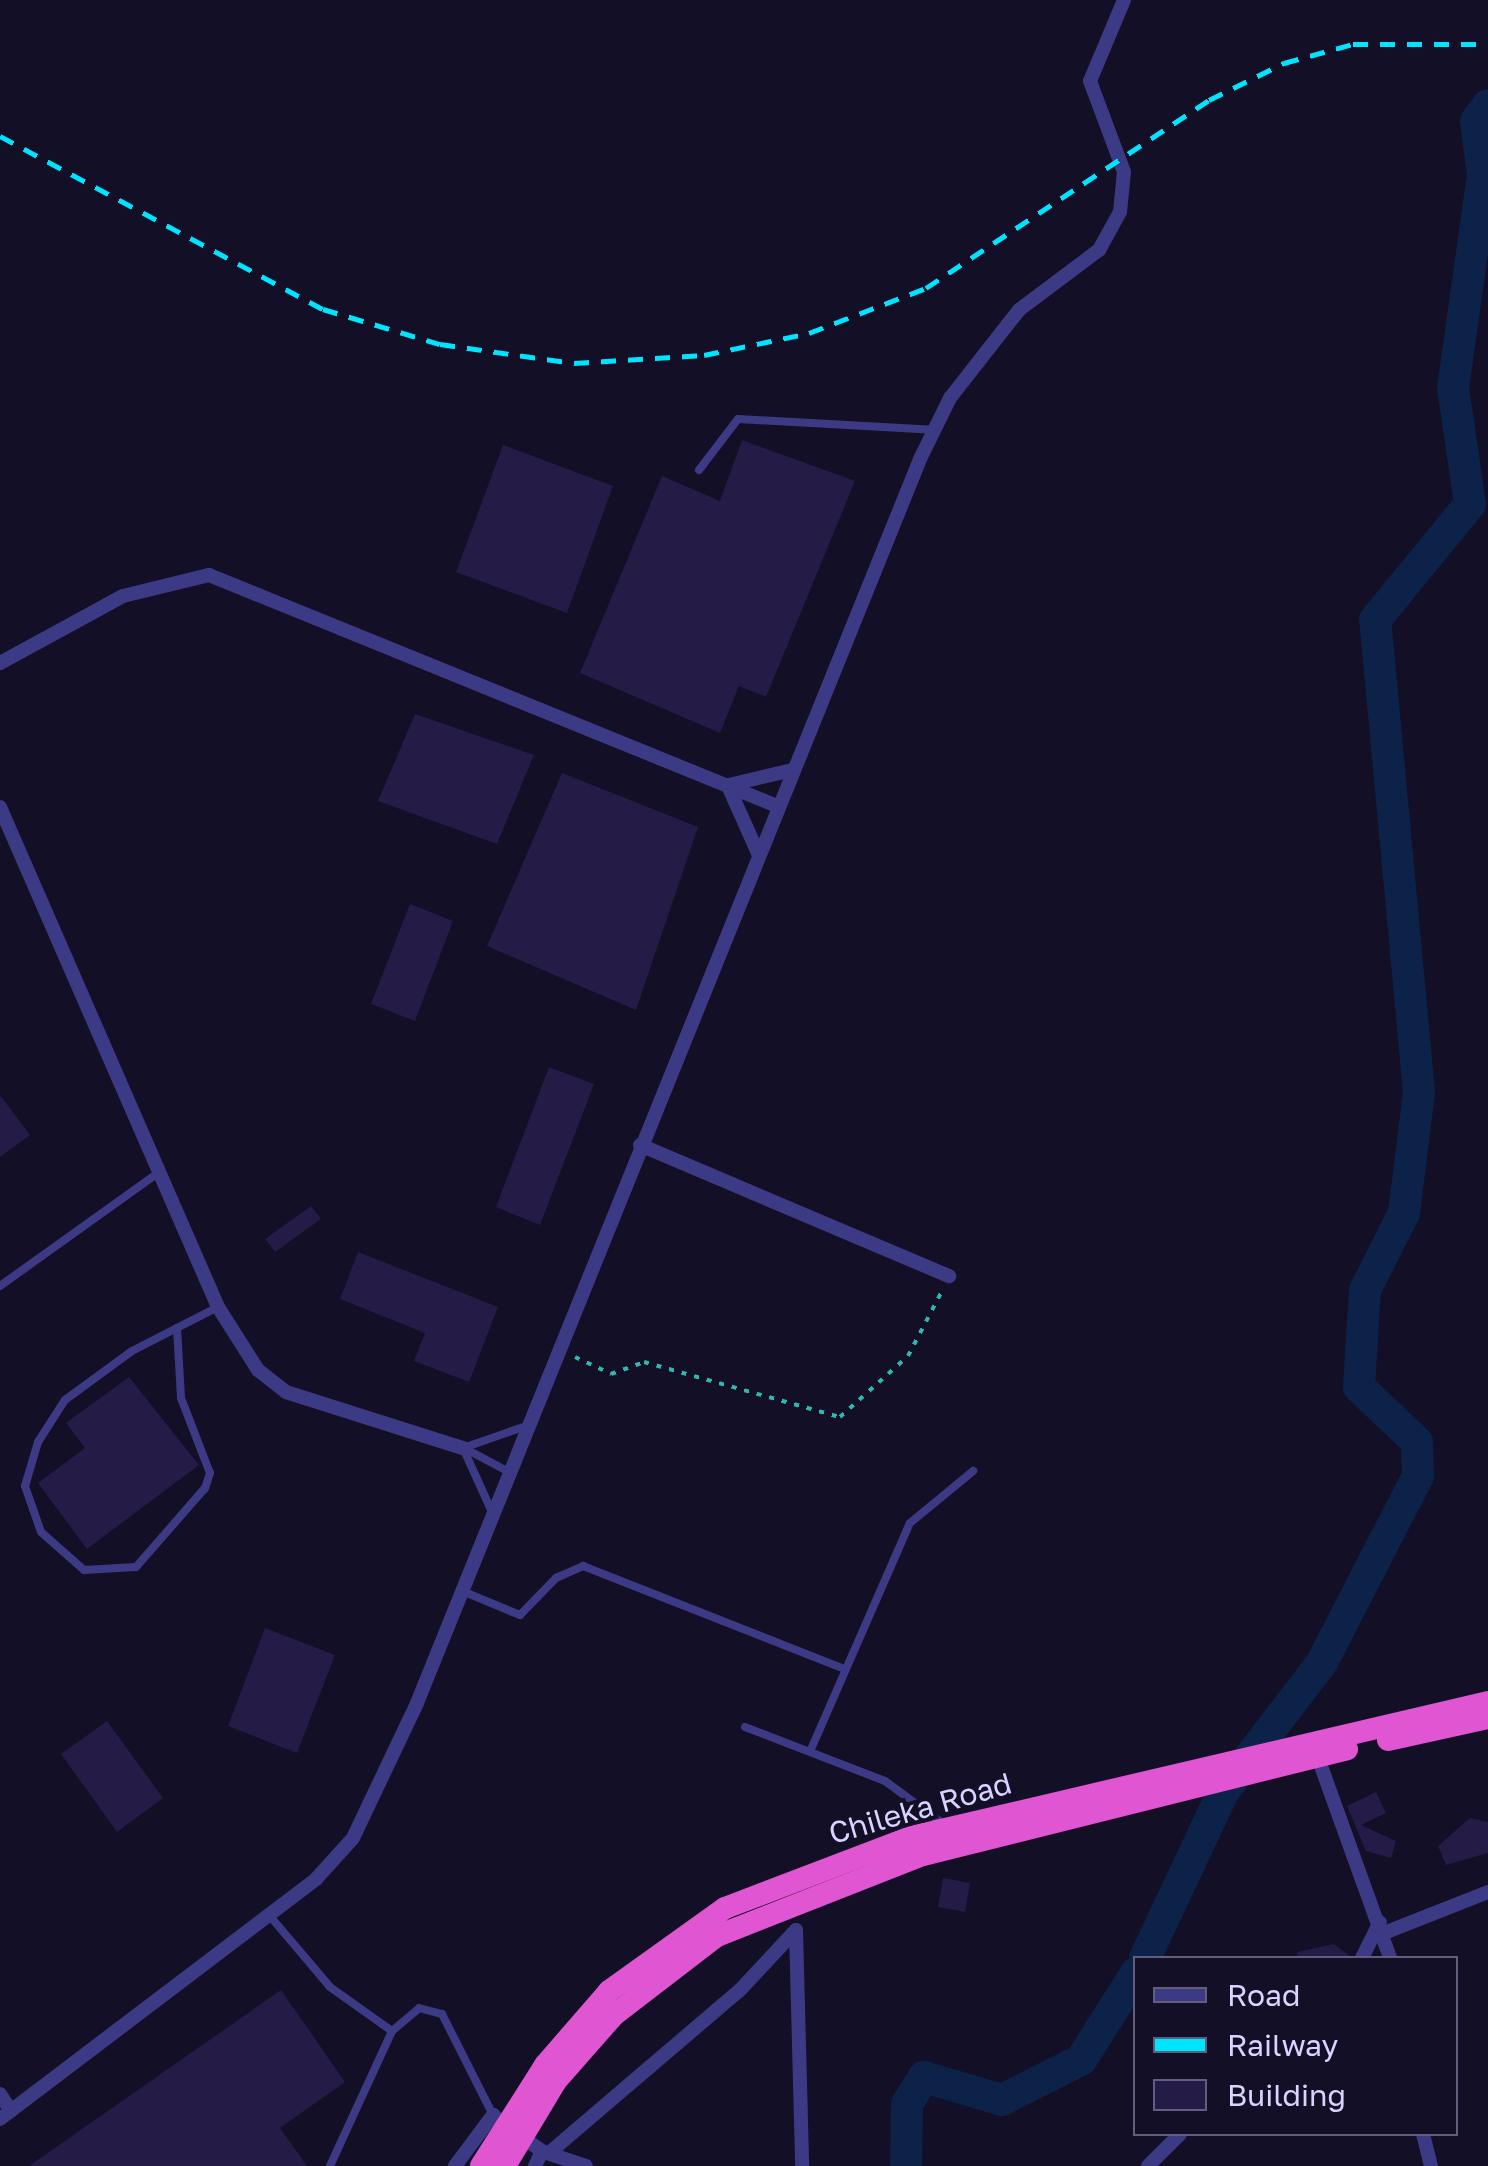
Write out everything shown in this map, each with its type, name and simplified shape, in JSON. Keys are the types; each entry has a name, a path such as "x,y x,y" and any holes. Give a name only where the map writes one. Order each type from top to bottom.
{"highway":[{"name":"Chileka Road","path":"481,2166 522,2136 610,1991 683,1931 772,1886 949,1828 1224,1769 1488,1702"},
{"name":"Chileka Road","path":"1292,1752 1317,1755 1488,1718"},
{"path":"505,2166 522,2136 614,2014 717,1936 922,1854 1224,1769"}],"street":[{"path":"0,2094 6,2115 268,1915 353,1838 462,1591 777,806 937,430 1019,310 1098,250 1120,212 1124,172 1090,80 1124,0"},
{"path":"0,663 124,596 209,575 777,806"},
{"path":"728,786 792,770"},
{"path":"728,786 758,853"},
{"path":"0,807 218,1307 258,1370 286,1392 463,1448"},
{"path":"640,1145 950,1276"},
{"path":"1317,1755 1389,1956"},
{"path":"1363,1956 1382,1928 1488,1892"},
{"path":"456,2166 522,2136 796,1930 802,2166"},
{"path":"522,2136 536,2166"},
{"path":"522,2136 586,2166"},
{"path":"1148,2166 1178,2136"},
{"path":"1424,2136 1431,2166"}],"lane":[{"path":"699,470 738,419 937,430"},
{"path":"0,1286 159,1172"},
{"path":"177,1328 181,1398 210,1472 192,1510 136,1566 84,1570 41,1532 25,1486 38,1442 65,1400 177,1328 218,1307"},
{"path":"463,1448 526,1426"},
{"path":"463,1448 509,1472"},
{"path":"463,1448 492,1514"},
{"path":"812,1748 842,1668 910,1523 973,1471"},
{"path":"462,1591 520,1615 583,1566 842,1668"},
{"path":"744,1727 812,1748 885,1780 949,1828"},
{"path":"268,1915 330,1987 392,2031"},
{"path":"330,2166 392,2031 420,2008 442,2014 522,2136"}],"path":[{"path":"556,1354 611,1374 644,1362 840,1417 908,1356 950,1276"}],"building":[{"path":"742,440 855,481 766,697 739,686 720,733 580,673 662,476 720,501"},
{"path":"503,445 613,486 567,613 456,572"},
{"path":"415,714 534,755 497,844 378,801"},
{"path":"562,773 698,827 636,1010 487,946"},
{"path":"410,904 453,921 415,1021 371,1004"},
{"path":"549,1067 594,1084 540,1225 496,1207"},
{"path":"0,1095 30,1135 0,1157"},
{"path":"311,1206 321,1219 275,1252 265,1239"},
{"path":"358,1252 498,1307 469,1382 414,1361 425,1333 340,1299"},
{"path":"129,1377 199,1465 87,1549 38,1483 85,1448 66,1423"},
{"path":"265,1628 335,1655 297,1753 228,1726"},
{"path":"107,1721 163,1798 117,1832 61,1754"},
{"path":"1376,1792 1386,1813 1361,1825 1396,1841 1391,1858 1366,1851 1347,1806"},
{"path":"1470,1818 1488,1822 1488,1853 1446,1865 1438,1846"},
{"path":"943,1878 970,1883 965,1912 938,1907"},
{"path":"1334,1944 1349,1956 1298,1956 1297,1952"},
{"path":"281,1990 345,2082 280,2128 307,2166 29,2166"}],"waterway":[{"path":"1146,1956 1223,1792 1321,1664 1418,1476 1417,1442 1359,1387 1365,1290 1404,1213 1419,1092 1375,620 1470,504 1453,388 1483,175 1476,121 1488,105"},
{"path":"906,2166 907,2104 924,2077 1002,2100 1081,2060 1133,1978"}],"railway":[{"path":"0,136 323,309 440,344 574,363 704,355 809,333 926,288 1209,100 1284,63 1353,44 1488,44"}]}
